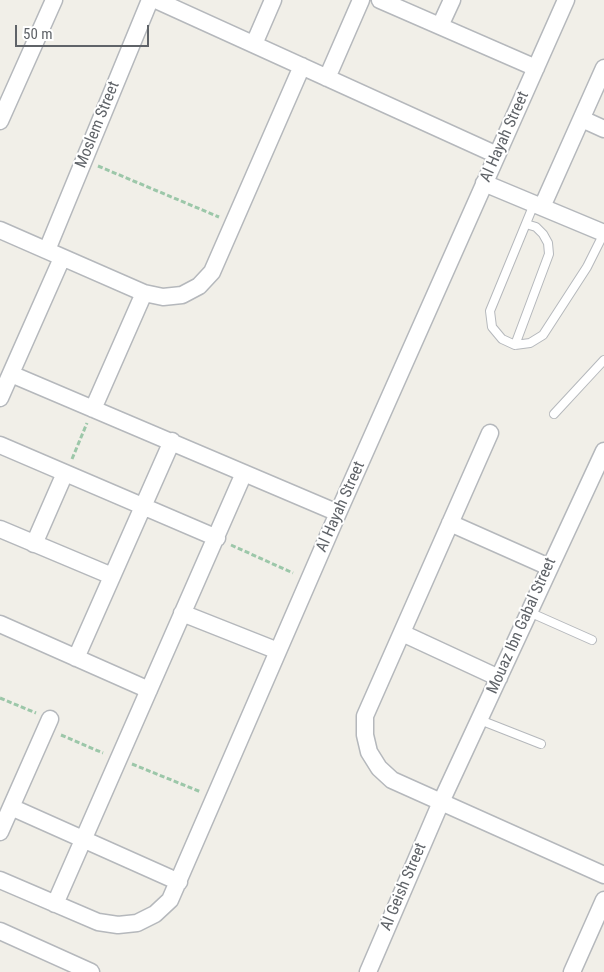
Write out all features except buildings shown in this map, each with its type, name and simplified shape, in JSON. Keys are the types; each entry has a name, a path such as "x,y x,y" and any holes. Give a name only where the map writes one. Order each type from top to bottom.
{"street":[{"path":"1,116 54,0"},
{"name":"Moslem Street","path":"46,250 150,0"},
{"path":"156,0 173,4 254,44 497,155"},
{"path":"254,44 273,0"},
{"path":"327,78 361,0"},
{"path":"380,0 536,68"},
{"path":"440,26 452,0"},
{"name":"Al Hayah Street","path":"0,880 98,922 118,925 137,922 155,914 165,904 179,882 338,513 566,0"},
{"path":"0,230 144,293 162,297 182,294 199,286 212,272 302,66"},
{"path":"538,205 582,118 604,68"},
{"path":"582,118 604,129"},
{"path":"484,183 604,233"},
{"path":"0,398 62,258"},
{"path":"93,409 144,293"},
{"path":"11,374 338,513"},
{"path":"490,433 365,716 364,735 374,760 392,780 604,876"},
{"path":"76,658 172,441"},
{"path":"0,445 216,538"},
{"name":"Mouaz Ibn Gabal Street","path":"441,802 604,450"},
{"path":"34,544 65,473"},
{"path":"55,904 244,473"},
{"path":"450,523 549,567"},
{"path":"0,530 112,576"},
{"path":"182,613 278,651"},
{"path":"0,624 148,690"},
{"path":"402,633 498,678"},
{"path":"0,832 48,724"},
{"name":"Al Geish Street","path":"368,972 441,802"},
{"path":"11,807 179,882"},
{"path":"572,972 604,900"},
{"path":"0,931 91,972"}],"lane":[{"path":"538,205 526,224 490,312 492,327 502,339 516,345 530,343 543,334 587,267 604,233"},
{"path":"516,345 549,254 548,243 543,234 536,227 526,224"},
{"path":"554,414 604,360"},
{"path":"529,612 592,640"},
{"path":"480,720 540,744"}],"path":[{"path":"84,160 234,222"},
{"path":"65,473 93,409"},
{"path":"216,538 309,580"},
{"path":"0,698 118,759 216,797"}]}
